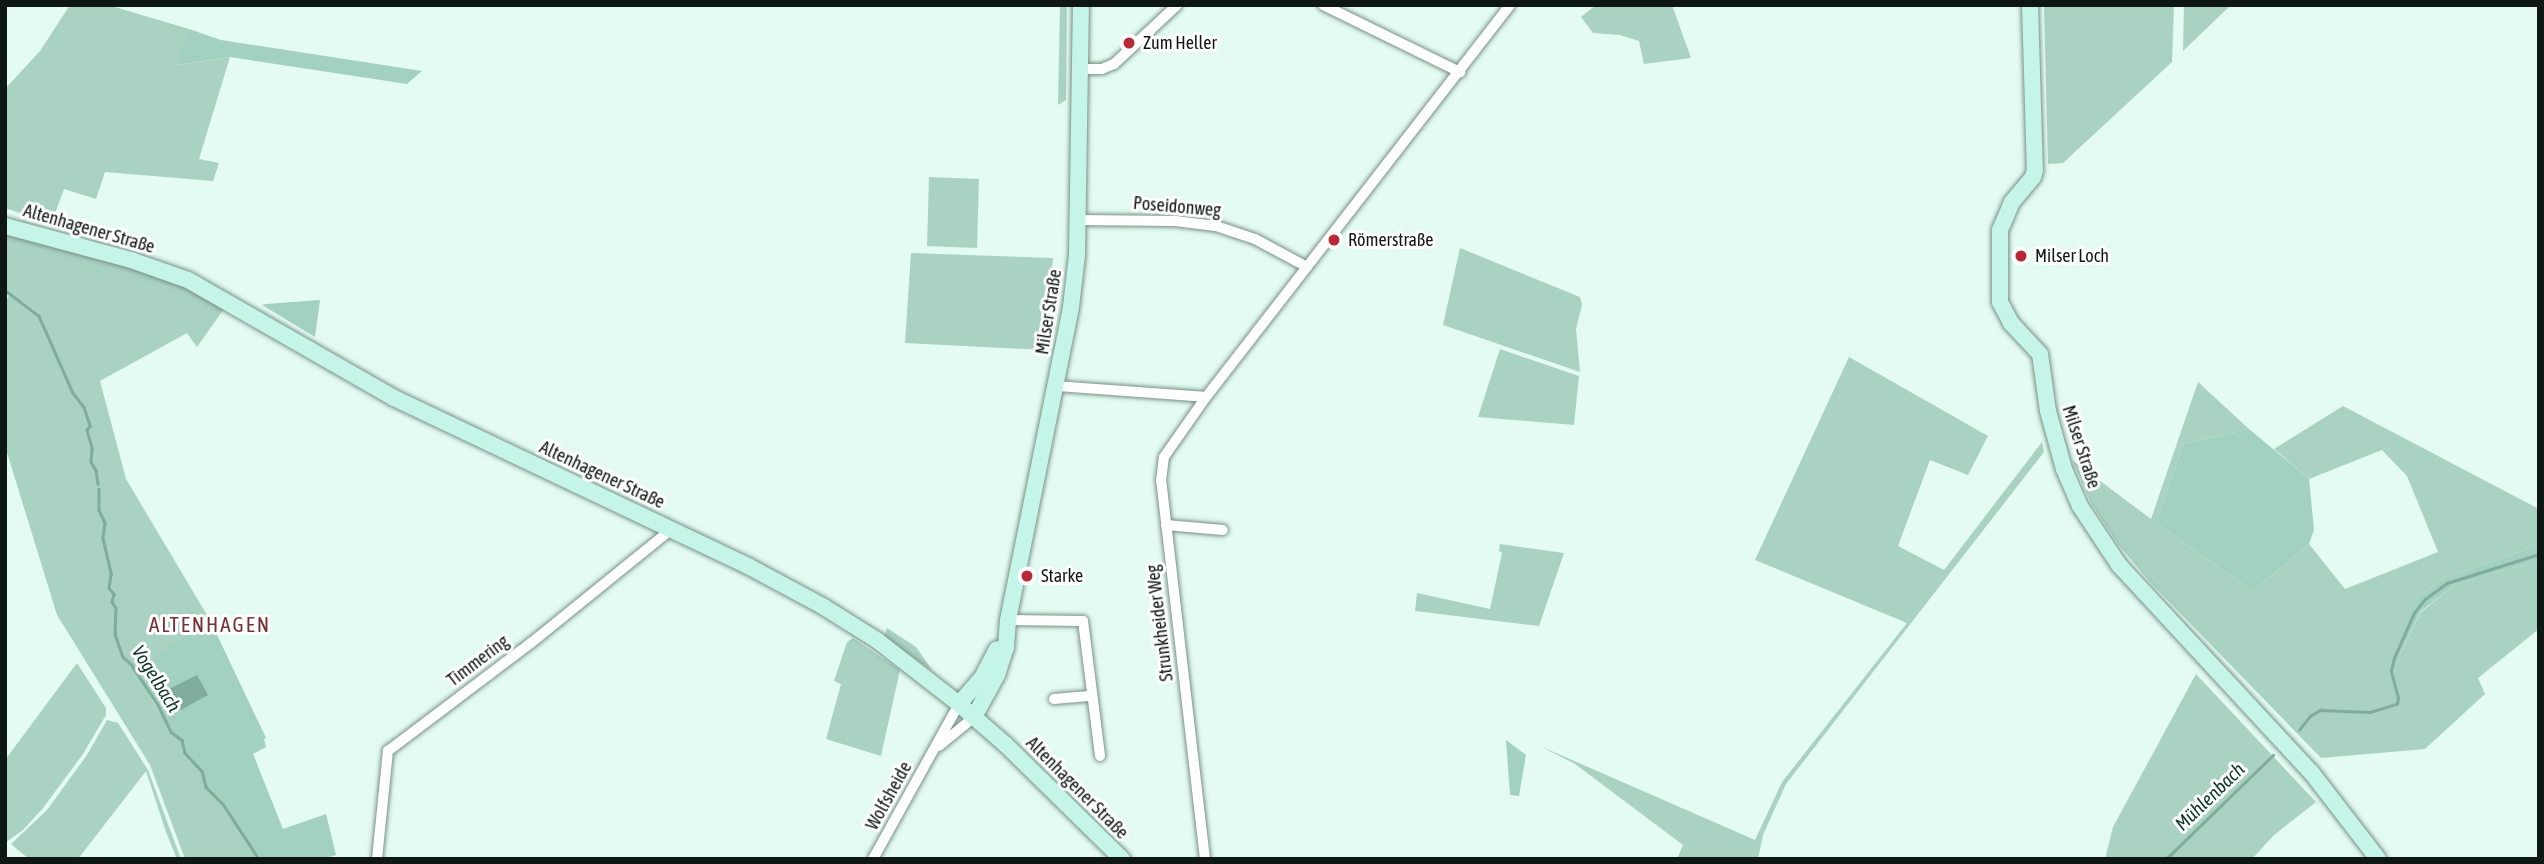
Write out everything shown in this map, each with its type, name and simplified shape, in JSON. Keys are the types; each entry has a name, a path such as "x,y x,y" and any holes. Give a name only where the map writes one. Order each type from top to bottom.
{"main road":[{"name":"Milser Straße","path":"974,718 997,675 1006,648 1009,620 1071,307 1078,219 1081,5"},
{"name":"Milser Straße","path":"2030,5 2035,170 2033,177 2012,202 2000,230 2000,302 2011,323 2040,354 2049,415 2064,469 2080,506 2119,565 2311,772 2378,859"},
{"name":"Altenhagener Straße","path":"5,226 131,260 188,280 394,398 672,529 824,607 878,641 959,704 1122,859"},
{"name":"Milser Straße","path":"959,704 983,676 1009,620"}],"street":[{"path":"1324,5 1460,72"},
{"path":"1056,386 1206,397 1510,5"},
{"path":"1080,69 1102,69 1114,64 1174,6"},
{"name":"Poseidonweg","path":"1078,219 1175,221 1216,226 1255,239 1307,267"},
{"name":"Strunkheider Weg","path":"1205,859 1161,481 1164,457 1206,397"},
{"path":"1167,525 1223,530"},
{"name":"Timmering","path":"377,859 388,751 531,643 672,529"},
{"path":"1009,620 1083,621 1100,755"},
{"path":"1054,699 1092,696"},
{"name":"Wolfsheide","path":"873,859 959,704"},
{"name":"Wolfsheide","path":"934,750 974,718"}],"shaded area":[{"path":"70,5 108,5 189,29 178,65 230,57 199,159 219,163 213,181 105,172 96,199 64,189 51,224 5,208 5,89 40,51"},
{"path":"1060,5 1067,5 1066,100 1058,105"},
{"path":"1596,5 1672,5 1691,58 1644,64 1639,41 1620,35 1593,33 1581,17"},
{"path":"2044,5 2174,5 2172,62 2063,163 2048,164"},
{"path":"2184,5 2231,5 2183,51"},
{"path":"189,29 221,40 422,71 407,84 230,57 177,65"},
{"path":"929,177 979,179 977,248 927,246"},
{"path":"5,233 155,273 226,306 197,347 187,333 100,381 126,479 210,620 134,670 174,735 179,736 202,771 203,778 259,859 185,859 150,765 57,615 5,446 5,301 9,296 5,293"},
{"path":"1460,248 1580,297 1582,305 1576,329 1580,372 1443,325"},
{"path":"911,253 1053,258 1045,350 905,343"},
{"path":"320,300 315,337 262,305 266,304"},
{"path":"1500,349 1579,376 1574,425 1478,417"},
{"path":"1849,357 1988,436 1968,475 1930,460 1898,546 1944,570 2042,442 2044,452 1786,784 1763,835 1758,859 1677,859 1683,845 1575,764 1540,746 1755,840 1782,782 1907,623 1755,560"},
{"path":"2198,382 2249,429 2183,444 2156,523 2253,591 2309,544 2345,589 2438,552 2407,476 2382,450 2309,479 2274,449 2343,406 2539,509 2539,545 2443,579 2418,598 2398,658 2420,613 2454,585 2539,560 2539,629 2478,678 2485,694 2425,749 2321,758 2149,581 2118,544 2091,503 2072,460 2151,519"},
{"path":"2249,429 2309,479 2314,530 2309,544 2253,591 2156,523 2183,444"},
{"path":"1500,544 1564,553 1539,626 1415,611 1417,593 1490,609 1502,553 1499,551"},
{"path":"2539,545 2539,560 2454,585 2420,612 2398,658 2390,665 2418,598 2443,579"},
{"path":"210,620 266,738 266,747 253,754 283,829 326,814 336,855 324,859 259,859 223,804 206,787 202,770 185,753 182,740 171,732 158,705 135,673 134,669"},
{"path":"887,628 916,647 933,671 884,637"},
{"path":"853,638 900,670 881,756 826,739 841,684 834,681 847,642"},
{"path":"77,663 106,708 106,715 83,754 43,808 23,830 5,843 5,760"},
{"path":"2196,674 2316,802 2274,835 2252,859 2105,859 2113,827"},
{"path":"197,675 208,695 179,711 169,697 169,689"},
{"path":"107,720 118,723 148,770 181,859 177,859 166,832 146,771 78,859 29,859 11,844 47,810 87,755"},
{"path":"1506,740 1526,755 1519,796 1510,795"}],"waterway":[{"name":"Vogelbach","path":"5,290 39,316 73,393 84,407 90,426 87,430 92,448 91,462 96,470 98,484"},
{"name":"Vogelbach","path":"99,489 99,510 105,523 103,538 111,574 109,588 114,594 112,602 116,608 115,634 123,657 131,664 158,705 171,732 182,740 185,753 202,771 206,787 223,804 259,859"},
{"name":"Mühlenbach","path":"2299,730 2310,716 2320,710 2370,712 2397,704 2391,671 2394,658 2414,613 2425,599 2447,583 2539,554"},
{"name":"Mühlenbach","path":"2166,859 2273,755"}],"place":[{"name":"Zum Heller","path":"1129,43"},
{"name":"Römerstraße","path":"1334,240"},
{"name":"Milser Loch","path":"2021,256"},
{"name":"Starke","path":"1027,576"}],"district":[{"name":"ALTENHAGEN","path":"210,624"}]}
